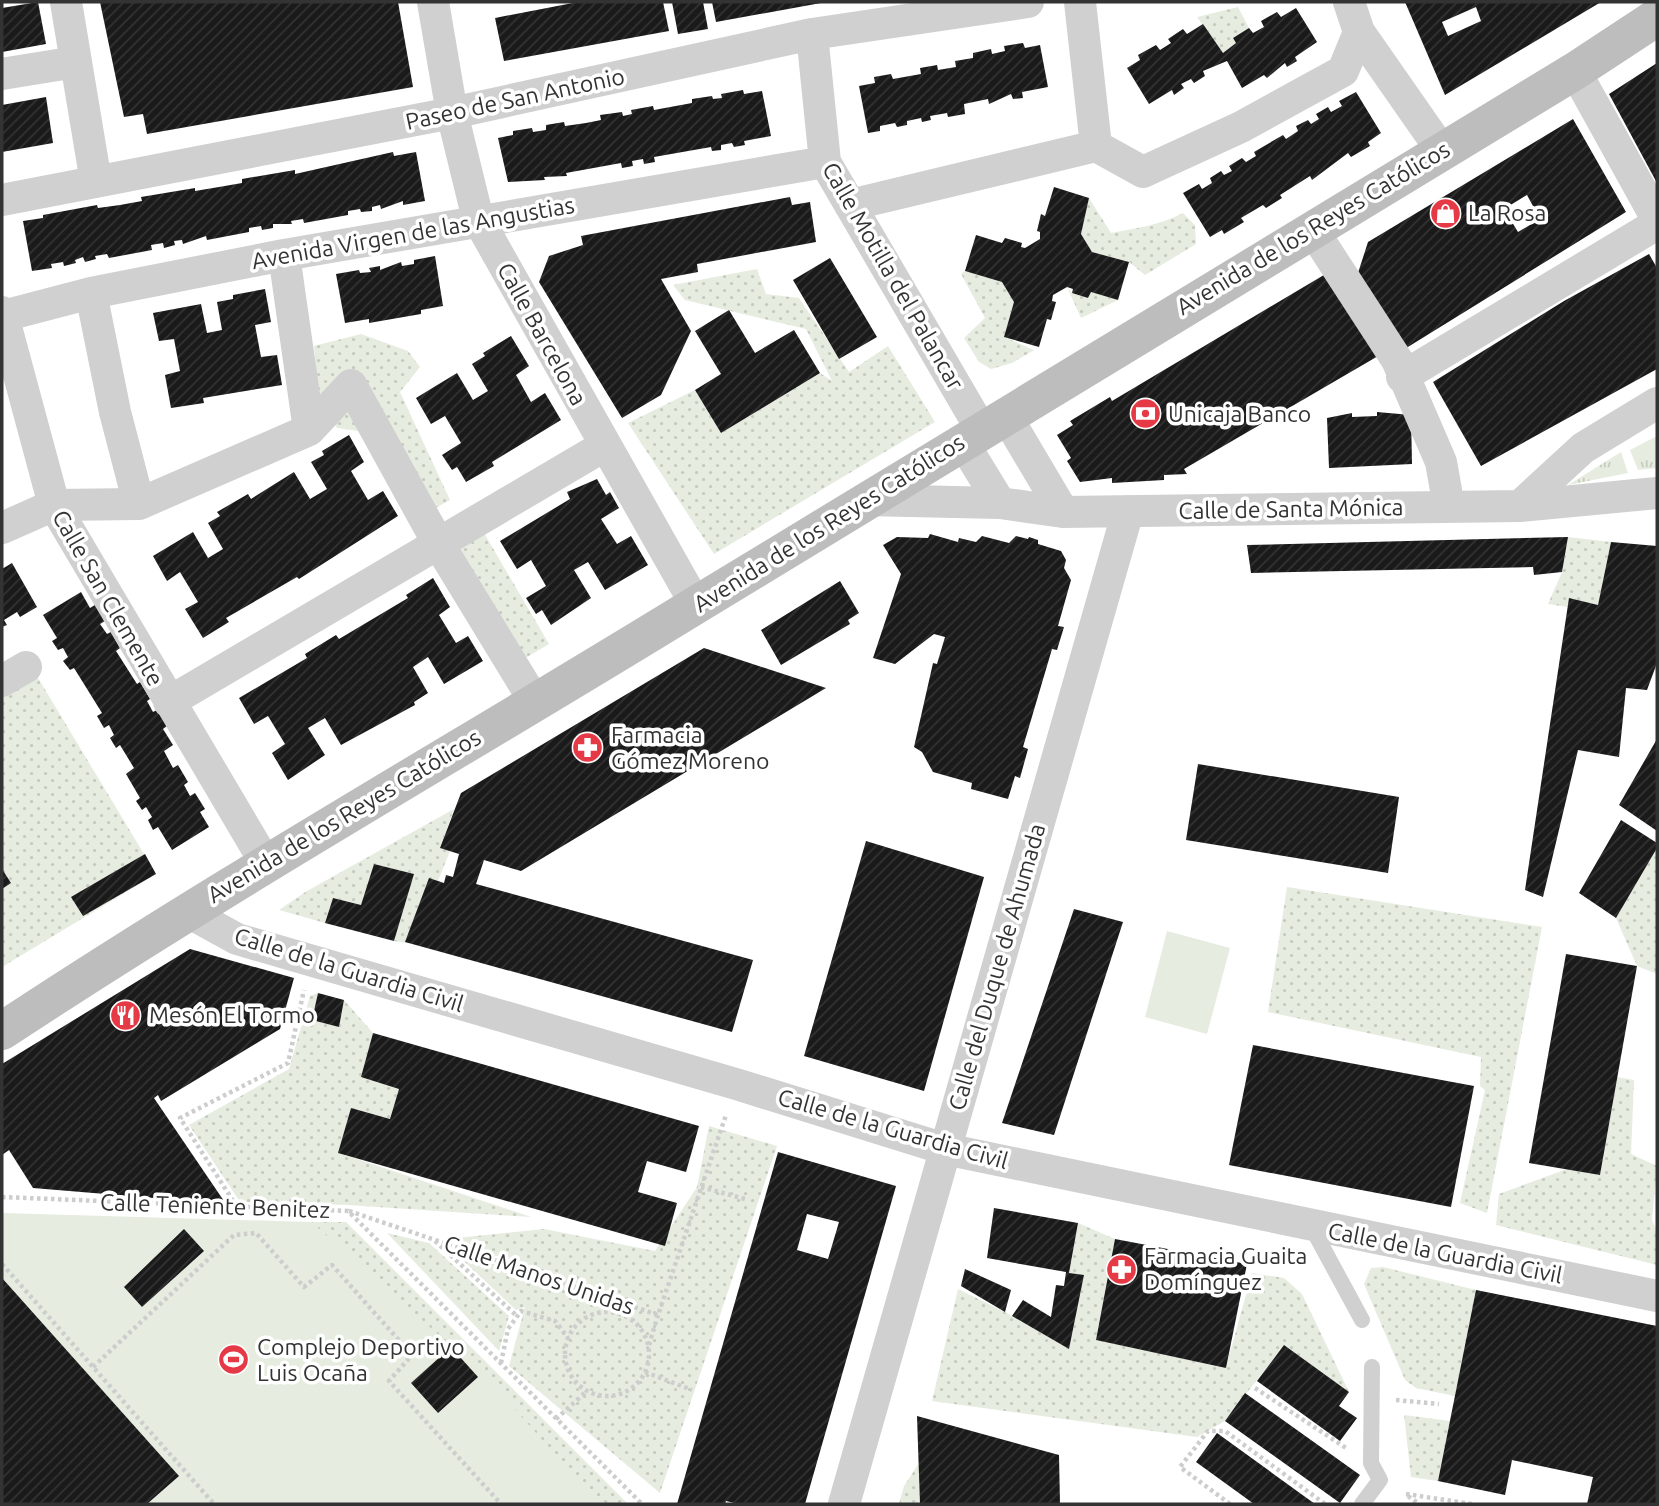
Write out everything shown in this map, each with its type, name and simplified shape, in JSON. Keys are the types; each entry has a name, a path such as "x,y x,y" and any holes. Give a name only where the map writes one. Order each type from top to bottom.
{"main road":[{"name":"Avenida de los Reyes Católicos","path":"2,1031 265,862 696,605 864,500 1575,71 1657,17"}],"street":[{"path":"65,2 96,182"},
{"name":"Calle Barcelona","path":"433,2 452,113 478,219 696,605"},
{"name":"Paseo de San Antonio","path":"2,200 452,113 812,34 1028,2"},
{"path":"1080,2 1096,146"},
{"path":"1349,2 1359,32 1442,151"},
{"path":"850,205 1096,146 1143,172 1241,127 1343,71 1359,32"},
{"name":"Calle Motilla del Palancar","path":"812,34 825,162 983,428"},
{"path":"2,74 76,62"},
{"path":"1402,377 1657,222 1575,71"},
{"name":"Avenida Virgen de las Angustias","path":"2,314 91,293 478,219 825,162"},
{"path":"1312,229 1397,360 1402,377 1441,462 1449,507"},
{"path":"284,255 309,430"},
{"path":"91,293 115,412 139,504"},
{"name":"Calle San Clemente","path":"2,314 54,505 265,862"},
{"path":"2,528 54,505 139,504 309,430 351,385 438,544 535,702"},
{"path":"1520,506 1583,448 1657,403"},
{"path":"983,428 1000,503"},
{"path":"983,428 1063,512"},
{"path":"169,702 604,446"},
{"name":"Calle de Santa Mónica","path":"864,500 1000,503 1063,512 1520,506 1657,493"},
{"name":"Calle del Duque de Ahumada","path":"844,1504 1128,511"},
{"name":"Calle de la Guardia Civil","path":"186,911 237,939 736,1084 945,1149 1657,1296"}],"lane":[{"path":"1311,1226 1362,1320"},
{"path":"1362,1504 1380,1480 1371,1464 1372,1367"}],"path":[{"path":"237,1208 180,1118 288,1063 311,961"},
{"name":"Calle Manos Unidas","path":"348,1211 658,1315 736,1084"},
{"path":"701,1187 745,1199"},
{"name":"Calle Teniente Benitez","path":"2,1198 348,1211 642,1504"},
{"path":"93,1367 234,1235 256,1233 304,1287 332,1265 412,1355 389,1381 501,1504"},
{"path":"434,1240 517,1316"},
{"path":"2,1264 214,1504"},
{"path":"501,1363 508,1329 521,1311 555,1321 568,1338"},
{"path":"649,1345 635,1322 609,1312 582,1319 568,1338 565,1356 568,1370 587,1391 613,1396 638,1383 645,1372 649,1345 658,1315"},
{"path":"645,1372 692,1390"},
{"path":"1255,1388 1371,1464"},
{"path":"556,1419 587,1391"},
{"path":"1371,1398 1439,1404"},
{"path":"1230,1504 1180,1468 1208,1431 1225,1431 1325,1504"},
{"path":"1406,1494 1472,1504"}],"green space":[{"path":"1238,7 1249,28 1233,38 1236,43 1223,53 1197,17"},
{"path":"1089,198 1111,233 1157,223 1183,213 1195,225 1196,244 1145,275 1129,262 1092,252 1081,234"},
{"path":"757,269 766,294 799,298 849,372 888,346 935,422 714,554 628,423 695,390 721,433 820,373 832,381 806,329 685,300 673,285"},
{"path":"965,271 1002,282 1014,302 1004,337 1034,350 1012,363 991,369 979,362 964,338 985,318 961,274"},
{"path":"1067,287 1072,293 1088,298 1091,292 1118,300 1081,318"},
{"path":"361,334 408,351 420,367 400,392 450,500 432,510 387,435 337,428 318,399 314,346"},
{"path":"1657,436 1657,468 1638,470 1630,450"},
{"path":"1621,452 1628,473 1568,485"},
{"path":"484,533 549,644 522,660 457,549"},
{"path":"1568,537 1611,542 1598,605 1570,599 1568,607 1548,604 1562,572"},
{"path":"35,673 156,874 2,967 2,692"},
{"path":"454,809 440,848 450,851 438,881 429,879 408,943 394,941 414,874 374,864 361,905 333,898 325,923 279,910 307,891"},
{"path":"1657,848 1657,974 1637,966 1616,918"},
{"path":"1287,887 1542,927 1487,1213 1460,1203 1485,1090 1480,1086 1481,1057 1268,1012"},
{"path":"1167,931 1230,948 1207,1034 1145,1017"},
{"path":"318,993 312,1020 339,1026 344,1000 373,1033 361,1077 399,1089 390,1119 351,1109 339,1153 531,1217 347,1205 240,1202 189,1125 289,1069 310,996"},
{"path":"1617,1077 1634,1080 1631,1154 1657,1166 1652,1220 1657,1231 1657,1265 1496,1225 1499,1194 1567,1169 1600,1175"},
{"path":"709,1126 777,1146 660,1493 509,1366 525,1307 516,1310 451,1249 531,1278 534,1269 447,1239 544,1229 655,1251 697,1187"},
{"name":"Complejo Deportivo Luis Ocaña","path":"3,1213 311,1222 483,1374 600,1504 2,1504"},
{"path":"311,1222 346,1222 628,1504 591,1504 451,1347"},
{"path":"1078,1223 1115,1239 1096,1340 1226,1367 1252,1273 1284,1278 1302,1294 1349,1392 1284,1345 1225,1421 1197,1437 932,1401 958,1289 1005,1312 1069,1349 1084,1276 1069,1273"},
{"path":"387,1233 429,1243 509,1316 499,1351"},
{"path":"1383,1267 1476,1290 1455,1396 1416,1388 1405,1380 1364,1284 1371,1268"},
{"path":"1404,1415 1450,1421 1438,1481 1411,1477"},
{"path":"919,1463 920,1504 899,1504 904,1486"}],"building":[{"path":"38,2 46,44 2,52 2,8"},
{"path":"100,2 398,2 413,87 147,134 143,114 124,117"},
{"path":"578,2 663,2 669,31 504,61 495,18"},
{"path":"672,2 703,2 708,29 678,34"},
{"path":"712,2 821,2 821,3 716,22"},
{"path":"1405,2 1601,2 1445,95","holes":["1476,7 1481,21 1448,36 1442,22"]},
{"path":"1296,8 1317,42 1295,57 1297,61 1287,67 1285,63 1267,78 1264,75 1242,88 1227,61 1203,71 1205,76 1194,83 1191,79 1181,84 1184,88 1174,95 1172,90 1149,104 1127,68 1140,60 1138,55 1156,45 1160,50 1171,43 1168,39 1183,29 1187,34 1203,24 1223,53 1236,43 1233,38 1249,28 1253,33 1264,27 1261,21 1277,12 1281,17"},
{"path":"1023,43 1025,48 1040,45 1048,87 1022,92 1023,98 1013,99 1011,94 989,104 988,99 964,104 965,114 930,116 931,120 922,122 921,118 907,121 907,125 897,127 895,123 880,126 880,131 868,133 859,86 875,83 874,77 891,74 893,79 921,74 920,68 937,65 938,70 956,67 955,61 973,58 973,53 991,49 992,54 1005,51 1004,46"},
{"path":"1657,63 1657,183 1609,94"},
{"path":"743,90 744,94 762,91 771,136 744,141 745,145 734,147 732,143 721,145 721,150 712,151 711,147 654,157 655,162 644,164 643,159 632,161 633,166 622,168 621,163 566,173 567,176 544,177 545,180 508,182 498,138 513,135 513,131 532,128 533,132 546,130 546,125 564,122 565,126 586,123 601,120 600,115 622,112 623,116 632,114 631,110 653,106 654,110 692,103 692,99 712,96 713,99 722,98 721,94"},
{"path":"1356,92 1381,133 1368,142 1370,146 1351,157 1348,153 1312,180 1310,176 1280,195 1282,198 1266,208 1263,205 1241,218 1244,222 1224,234 1222,230 1210,237 1183,193 1199,184 1202,189 1212,183 1210,178 1221,171 1224,175 1232,171 1229,166 1242,158 1246,162 1256,156 1254,152 1283,135 1286,139 1298,131 1296,126 1308,120 1311,124 1319,119 1316,114 1328,107 1331,112 1342,106 1339,101"},
{"path":"46,97 53,143 2,152 2,105"},
{"path":"1573,119 1626,212 1403,350 1357,276 1368,242","holes":["1527,195 1540,219 1518,232 1504,209"]},
{"path":"393,152 394,156 416,152 425,201 403,205 403,201 381,209 380,205 372,207 372,211 348,211 348,215 304,223 303,219 291,221 292,224 273,224 273,228 262,230 261,226 249,228 249,232 207,240 206,236 183,244 182,240 174,241 175,245 164,248 163,243 151,245 152,250 109,258 107,254 95,256 96,259 85,262 83,257 75,260 76,263 64,266 63,262 51,264 52,268 32,271 23,221 97,205 98,208 142,201 141,197 242,183 242,179 295,170 295,174"},
{"path":"1054,187 1089,198 1081,234 1092,252 1129,262 1118,300 1091,292 1088,298 1072,293 1073,289 1067,287 1053,295 1052,301 1056,302 1051,320 1047,319 1039,347 1004,337 1014,302 1002,282 965,271 976,235 1002,243 1005,238 1022,243 1021,247 1025,248 1040,239 1040,232 1037,231 1041,214 1045,216"},
{"path":"790,197 792,205 810,202 816,242 697,264 698,272 661,279 691,331 661,395 622,418 539,282 549,256 583,245 581,236"},
{"path":"1649,254 1657,268 1657,369 1481,466 1433,382 1564,301"},
{"path":"435,256 443,306 421,310 421,314 369,323 369,319 345,323 336,274 359,270 360,273 371,272 369,268 380,266 380,270 401,262 402,266 414,264 414,260"},
{"path":"830,258 877,337 839,359 793,280"},
{"path":"1334,269 1385,352 1184,469 1187,474 1164,475 1164,480 1112,483 1112,478 1080,482 1067,461 1071,458 1057,435 1073,425 1070,421 1110,397 1112,401"},
{"path":"265,289 271,322 255,325 261,357 277,355 282,385 203,398 204,403 171,408 165,375 180,371 174,339 159,341 153,313 201,304 207,333 222,330 217,302 233,299 233,295"},
{"path":"729,310 755,353 794,330 820,373 721,433 695,390 721,374 695,331"},
{"path":"511,336 529,366 516,375 531,402 545,393 561,420 492,462 494,466 466,482 457,467 452,470 442,455 461,443 445,416 431,424 416,398 457,373 473,400 488,391 472,364 485,356 483,353"},
{"path":"1377,412 1411,415 1412,464 1329,468 1327,418 1352,413 1352,417 1377,416"},
{"path":"349,435 364,462 351,471 368,500 383,491 398,516 299,579 297,577 226,618 229,622 203,638 185,609 198,602 180,572 167,581 153,556 193,532 208,558 223,549 208,523 220,516 217,512 248,494 251,499 294,472 310,499 327,489 311,462 324,455 322,451"},
{"path":"597,479 606,495 610,492 619,508 601,519 617,544 631,536 648,565 605,590 588,562 574,570 591,598 551,625 542,610 536,614 526,598 546,586 531,560 517,569 500,541 570,499 567,492"},
{"path":"930,534 958,542 959,538 976,542 982,536 1009,543 1016,536 1029,537 1038,540 1038,544 1061,551 1066,560 1064,568 1071,580 1058,626 1064,627 1057,650 1052,649 1023,747 1028,749 1020,778 1015,776 1008,799 971,789 972,783 933,772 922,752 914,747 933,663 937,664 945,637 934,634 895,664 873,658 901,574 883,545 897,537 928,538"},
{"path":"1568,537 1562,572 1534,575 1533,567 1251,573 1247,545"},
{"path":"1611,542 1657,546 1657,663 1647,690 1626,688 1619,757 1578,750 1543,897 1525,890 1569,598 1598,605"},
{"path":"12,563 37,607 20,617 17,612 4,620 7,625 2,627 2,569"},
{"path":"433,578 450,607 439,615 456,643 468,636 483,661 444,684 428,657 413,667 428,693 414,702 415,705 341,745 325,718 308,728 325,755 288,780 272,753 285,744 268,716 254,724 239,698 307,658 305,654 336,635 339,639 408,598 406,595"},
{"path":"840,581 859,613 848,620 850,624 781,665 761,630"},
{"path":"81,592 90,608 95,605 105,621 100,624 107,634 111,632 120,648 116,651 137,684 140,682 150,699 147,701 153,712 157,710 167,726 163,729 173,745 164,751 173,768 178,765 188,782 184,785 190,796 195,793 205,809 200,812 209,827 172,850 158,827 153,830 148,820 152,817 146,807 142,810 136,801 140,798 126,774 134,768 120,745 116,748 110,738 114,735 109,725 104,728 97,716 102,713 74,668 70,670 63,661 68,657 63,648 58,650 52,641 57,638 43,615"},
{"path":"704,648 826,688 521,871 484,860 476,884 753,960 732,1032 405,942 429,878 444,883 446,875 453,877 459,854 440,848 461,793"},
{"path":"1657,739 1657,831 1619,805"},
{"path":"1198,764 1399,797 1388,873 1186,840"},
{"path":"1621,820 1657,843 1657,848 1616,918 1579,893"},
{"path":"866,841 984,877 924,1091 804,1056"},
{"path":"145,854 156,874 83,916 71,897"},
{"path":"374,864 414,874 394,941 325,923 333,898 361,905"},
{"path":"2,869 11,883 2,889"},
{"path":"1074,909 1123,922 1054,1135 1002,1123"},
{"path":"190,949 294,978 280,1029 161,1101 158,1095 154,1098 226,1204 33,1188 9,1150 2,1155 2,1064"},
{"path":"1566,954 1637,966 1600,1175 1529,1163"},
{"path":"318,993 344,1000 339,1027 312,1020"},
{"path":"373,1033 699,1126 686,1172 647,1161 638,1192 677,1203 665,1246 338,1153 351,1108 390,1119 399,1089 361,1077"},
{"path":"1253,1045 1474,1086 1451,1207 1229,1165"},
{"path":"778,1152 896,1186 805,1504 738,1504 726,1501 725,1504 677,1504","holes":["807,1214 839,1222 828,1259 797,1250"]},
{"path":"994,1208 1078,1223 1069,1273 1084,1275 1069,1349 1012,1316 1023,1300 1051,1317 1056,1285 1064,1286 1066,1272 987,1258"},
{"path":"184,1229 204,1251 142,1307 124,1287"},
{"path":"1115,1239 1247,1264 1226,1368 1096,1340"},
{"path":"965,1269 1011,1290 1005,1312 961,1286"},
{"path":"2,1278 179,1476 147,1504 2,1504"},
{"path":"1476,1290 1657,1326 1657,1504 1587,1504 1593,1477 1512,1460 1505,1495 1438,1481"},
{"path":"1284,1345 1349,1392 1339,1406 1357,1418 1340,1441 1257,1381"},
{"path":"451,1347 478,1377 438,1413 411,1383"},
{"path":"1245,1393 1360,1475 1340,1503 1225,1421"},
{"path":"917,1416 1059,1455 1060,1504 920,1504"},
{"path":"1217,1433 1315,1504 1254,1504 1196,1462"}],"place":[{"name":"La Rosa","path":"1445,213"},
{"name":"Unicaja Banco","path":"1145,414"},
{"name":"Farmacia Gómez Moreno","path":"588,748"},
{"name":"Mesón El Tormo","path":"126,1015"},
{"name":"Farmacia Guaita Domínguez","path":"1121,1269"},
{"name":"Complejo Deportivo Luis Ocaña","path":"234,1360"}]}
